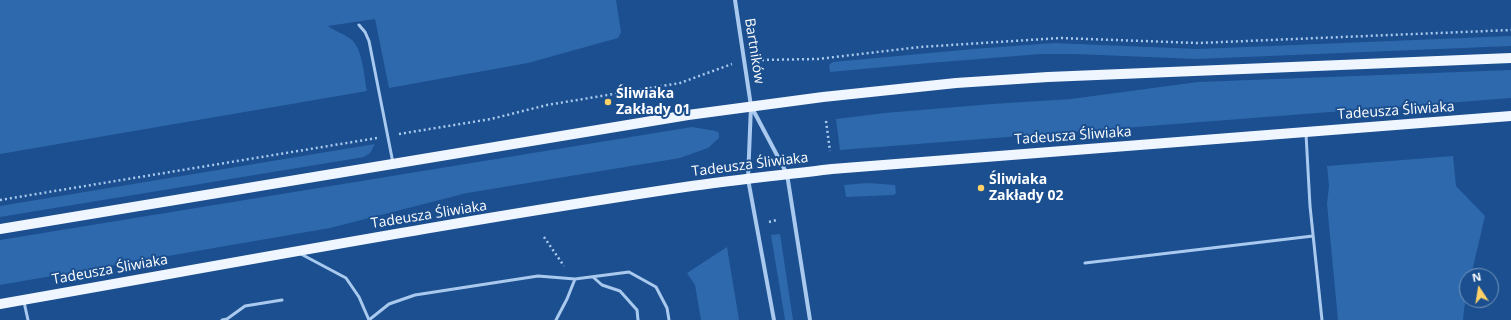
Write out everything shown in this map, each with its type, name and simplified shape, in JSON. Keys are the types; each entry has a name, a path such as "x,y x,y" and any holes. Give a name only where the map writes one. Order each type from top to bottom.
{"main road":[{"path":"0,229 751,106 823,97 910,88 1048,77 1511,58"},
{"name":"Tadeusza Śliwiaka","path":"0,304 372,238 677,189 787,174 832,169 1511,116"}],"street":[{"name":"Bartników","path":"735,0 751,106"},
{"path":"751,106 787,174 810,320"},
{"path":"751,106 748,179 774,320"}],"lane":[{"path":"359,24 366,32 370,41 394,164"},
{"path":"1306,132 1310,206 1322,320"},
{"path":"1085,263 1313,236"},
{"path":"296,252 346,278 359,297 369,320 389,304 415,295 538,276 574,279 629,272 656,287 667,308 670,320"},
{"path":"592,277 602,285 620,291 637,310 638,320"},
{"path":"556,320 567,299 574,279"},
{"path":"24,300 28,320"},
{"path":"222,320 245,306 282,300"}],"path":[{"path":"759,60 818,58 928,47 1060,38 1198,43 1511,30"},
{"path":"0,200 491,119 547,105 680,83 731,64"},
{"path":"826,120 830,151"},
{"path":"768,222 777,220"},
{"path":"544,237 574,279"}],"shaded area":[{"path":"0,0 616,0 621,32 618,38 528,63 389,88 375,19 328,26 349,38 356,44 361,57 367,91 0,154"},
{"path":"1511,36 1511,46 1197,59 1041,54 830,72 829,65 833,62 1054,43 1198,49"},
{"path":"1511,70 1511,98 840,150 836,119 885,113 1071,99 1198,82"},
{"path":"692,127 716,131 719,133 719,138 708,148 680,158 467,193 330,228 0,285 0,240"},
{"path":"375,144 370,153 364,157 0,217 0,206"},
{"path":"1453,156 1456,186 1485,216 1473,268 1459,268 1459,308 1464,308 1463,320 1338,320 1327,204 1329,186 1327,166"},
{"path":"867,183 895,185 896,193 894,195 846,197 844,185"},
{"path":"780,234 793,320 785,320 771,235"},
{"path":"727,247 739,320 701,320 695,285 687,273"}],"place":[{"name":"Śliwiaka Zakłady 01","path":"608,102"},
{"name":"Śliwiaka Zakłady 02","path":"981,188"}]}
